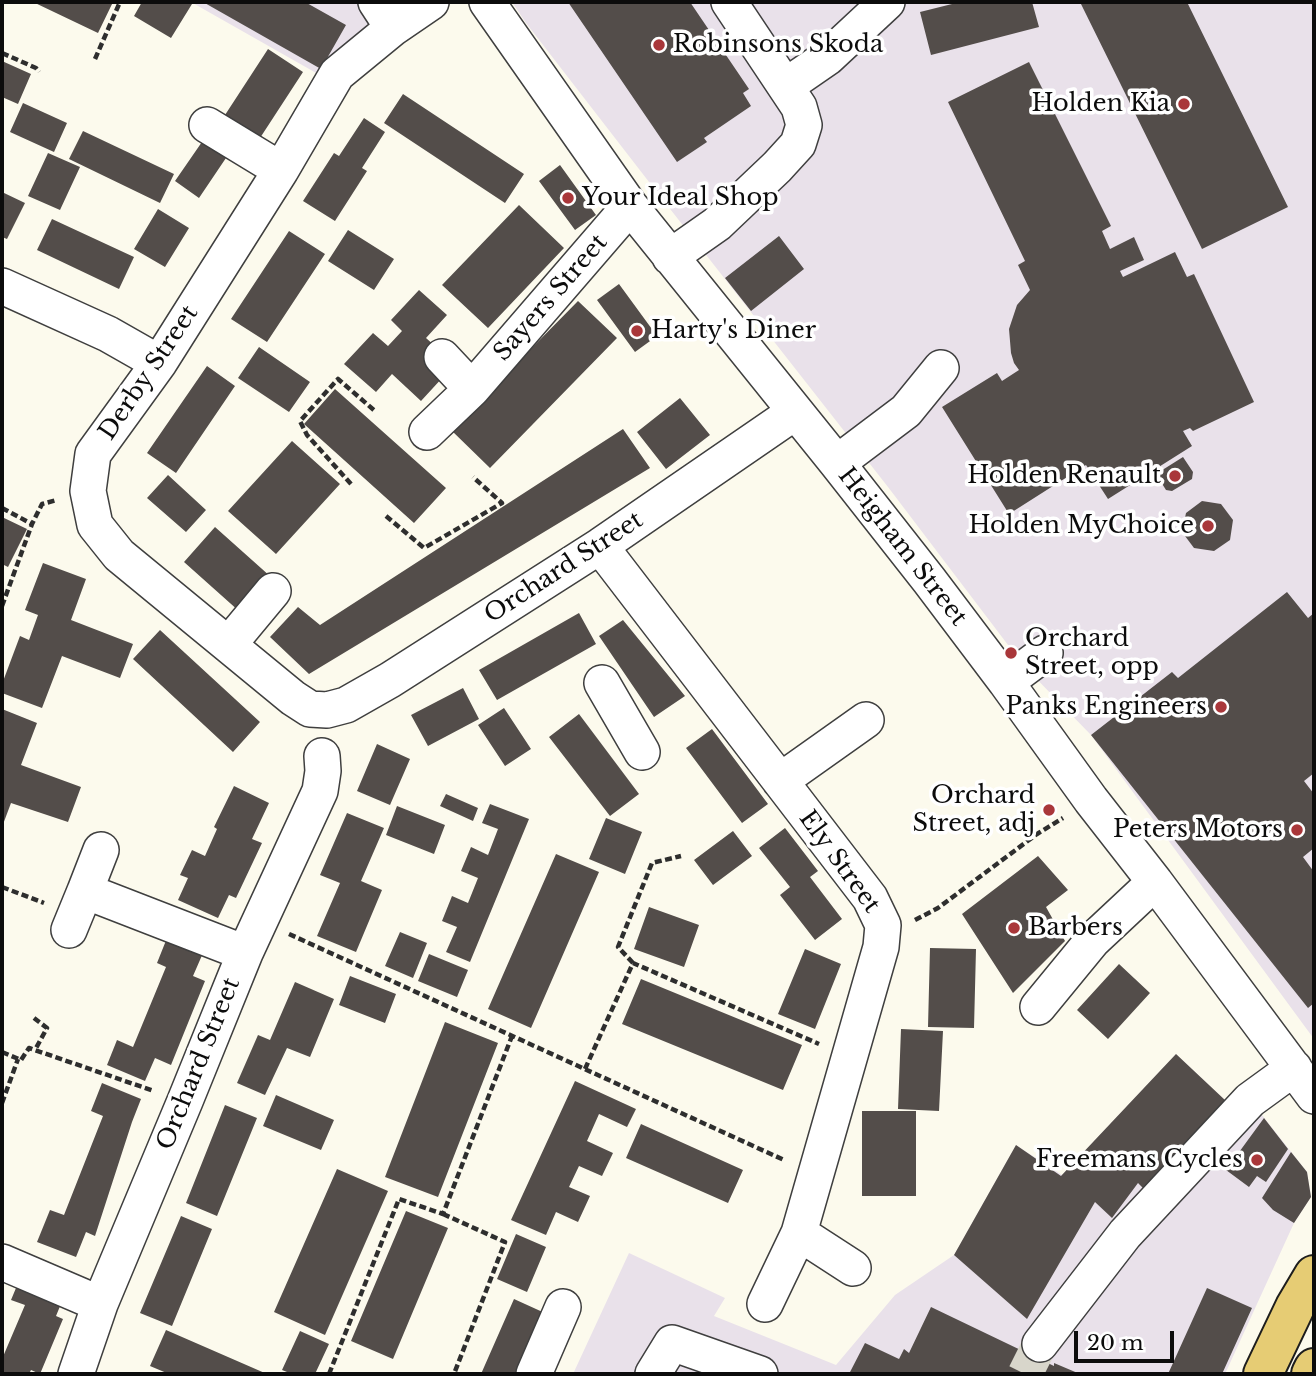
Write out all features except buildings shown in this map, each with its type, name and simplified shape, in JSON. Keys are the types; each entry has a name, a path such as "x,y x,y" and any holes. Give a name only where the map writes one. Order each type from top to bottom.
{"main road":[{"path":"1263,1374 1295,1307 1314,1275"},
{"path":"1311,1374 1314,1368"}],"street":[{"name":"Derby Street","path":"327,710 310,709 293,698 119,555 95,525 88,491 93,454 159,363 281,170 337,74 385,15 430,2"},
{"name":"Heigham Street","path":"487,2 629,206 837,463 1006,682 1091,800 1314,1096"},
{"path":"670,257 717,224 777,167 798,144 804,125 799,107 729,2"},
{"path":"786,86 828,57 887,2"},
{"path":"207,125 281,170"},
{"name":"Sayers Street","path":"427,432 472,389 629,206"},
{"path":"2,286 108,334 159,363"},
{"path":"442,357 472,389"},
{"path":"837,463 906,411 941,368"},
{"name":"Orchard Street","path":"327,710 346,705 390,680 600,546 794,412"},
{"name":"Ely Street","path":"600,546 870,898 883,925 881,947 799,1233 765,1304"},
{"path":"229,645 273,591"},
{"path":"1006,682 1045,653"},
{"path":"602,683 642,752"},
{"path":"780,781 866,720"},
{"name":"Orchard Street","path":"83,1372 100,1304 245,953 320,792 322,756"},
{"path":"101,850 76,912 245,953"},
{"path":"1038,1007 1093,940 1155,882"},
{"path":"1040,1344 1125,1234 1250,1100 1294,1068"},
{"path":"799,1233 853,1268"},
{"path":"2,1262 100,1304"},
{"path":"534,1374 564,1307"},
{"path":"653,1374 672,1343 760,1374"}],"path":[{"path":"95,59 120,2"},
{"path":"2,53 40,72"},
{"path":"351,484 307,435 300,421 338,379 375,411"},
{"path":"386,516 424,548 502,503 473,477"},
{"path":"2,606 42,504 88,491"},
{"path":"2,509 32,524"},
{"path":"883,925 913,921 938,908 1037,834 1091,800"},
{"path":"681,856 652,863 618,947 633,963 849,1056"},
{"path":"2,887 76,912"},
{"path":"260,921 816,1174"},
{"path":"585,1069 633,963"},
{"path":"34,1018 47,1028 36,1050"},
{"path":"443,1214 512,1036"},
{"path":"2,1052 21,1060 29,1048 185,1101"},
{"path":"2,1103 18,1059"},
{"path":"329,1374 399,1199 443,1214 505,1242 454,1374"}],"shaded area":[{"path":"191,2 410,2 325,78"},
{"path":"512,2 1314,2 1314,1039 1091,735 1024,666"},
{"path":"1176,1054 1226,1101 1243,1091 1307,1172 1311,1197 1294,1223 1225,1374 573,1374 629,1253 725,1298 714,1316 836,1365 895,1295 954,1255 1016,1145 1062,1175"}],"tunnel":[{"path":"1025,1374 1040,1344"}],"place":[{"name":"Robinsons Skoda","path":"659,45"},
{"name":"Holden Kia","path":"1184,104"},
{"name":"Your Ideal Shop","path":"568,198"},
{"name":"Harty's Diner","path":"637,331"},
{"name":"Holden Renault","path":"1175,476"},
{"name":"Holden MyChoice","path":"1208,526"},
{"name":"Orchard Street, opp","path":"1011,653"},
{"name":"Panks Engineers","path":"1221,707"},
{"name":"Orchard Street, adj","path":"1049,810"},
{"name":"Peters Motors","path":"1297,830"},
{"name":"Barbers","path":"1014,928"},
{"name":"Freemans Cycles","path":"1257,1160"}]}
